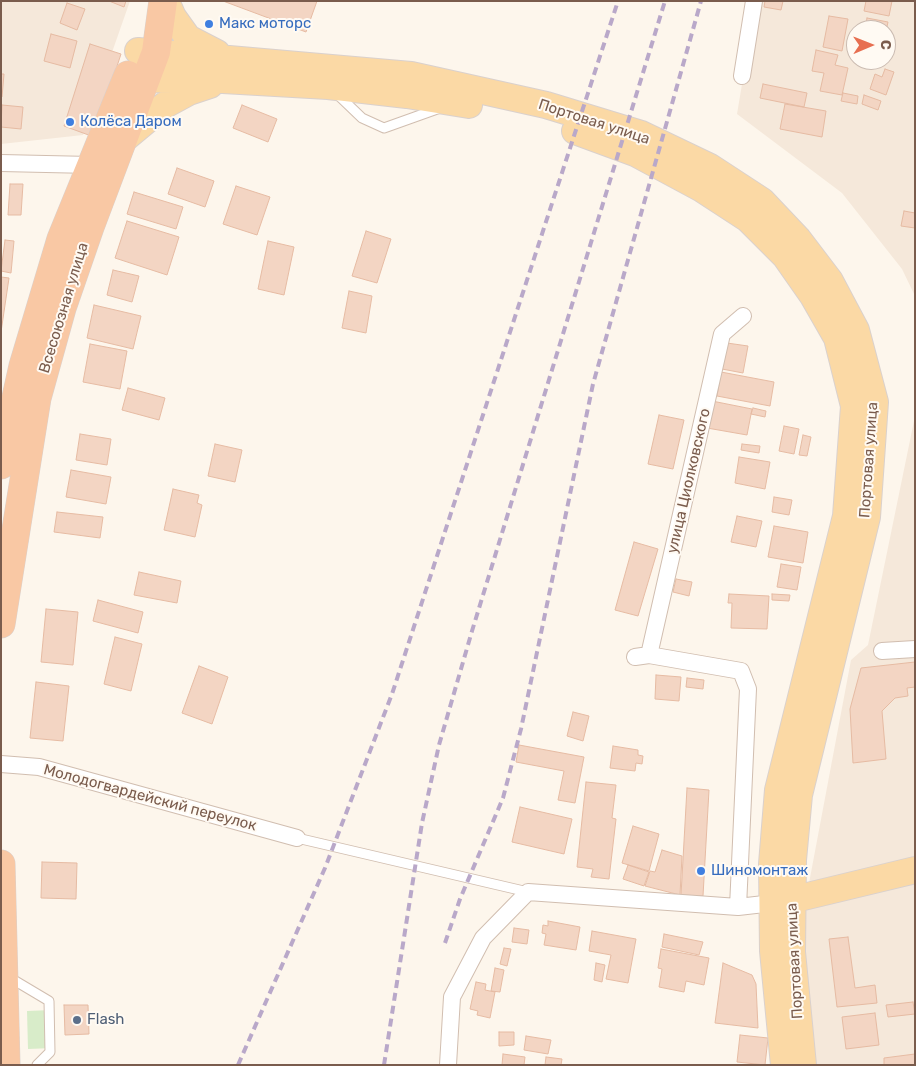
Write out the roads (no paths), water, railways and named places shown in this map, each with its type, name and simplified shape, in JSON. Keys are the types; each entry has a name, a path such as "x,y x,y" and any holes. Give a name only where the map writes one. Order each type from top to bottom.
{"highway":[{"name":"Всесоюзная улица","path":"1,465 23,366 62,239 91,165 136,79 147,52 163,1"},
{"name":"Всесоюзная улица","path":"1,624 37,398 62,308 123,140 136,79"},
{"path":"1,864 6,1065"}],"main road":[{"path":"123,140 165,106 226,69 204,48 188,38 163,1"},
{"name":"Портовая улица","path":"147,52 226,69 328,86 456,103 543,119 635,153 702,189 748,219 786,256 813,296 837,338 854,406 846,516 778,790 772,864 792,952 803,1065"},
{"name":"Портовая улица","path":"136,79 226,69 411,75 546,105 641,134 710,167 762,201 798,239 830,281 856,330 875,402 867,517 799,795 773,951 784,1065"},
{"path":"782,902 915,870"}],"street":[{"path":"742,76 754,1"},
{"path":"1,163 91,165"},
{"name":"улица Циолковского","path":"738,907 748,689 741,671 642,656 722,334 743,316"},
{"path":"882,651 915,648"},
{"name":"Молодогвардейский переулок","path":"1,764 40,768 297,838"},
{"path":"448,1065 452,998 483,938 528,892 738,907 782,902"}],"lane":[{"path":"328,86 362,118 384,128 456,103"},
{"path":"297,838 528,892"},
{"path":"4,974 49,1001 50,1052 37,1065"}],"railway":[{"path":"238,1065 325,868 392,694 618,1"},
{"path":"384,1065 422,823 439,745 472,631 665,1"},
{"path":"445,943 460,899 503,798 521,729 593,384 701,1"}],"place":[{"name":"Макс моторс","path":"209,24"},
{"name":"Колёса Даром","path":"70,122"},
{"name":"Шиномонтаж","path":"701,871"},
{"name":"Flash","path":"77,1020"}]}
